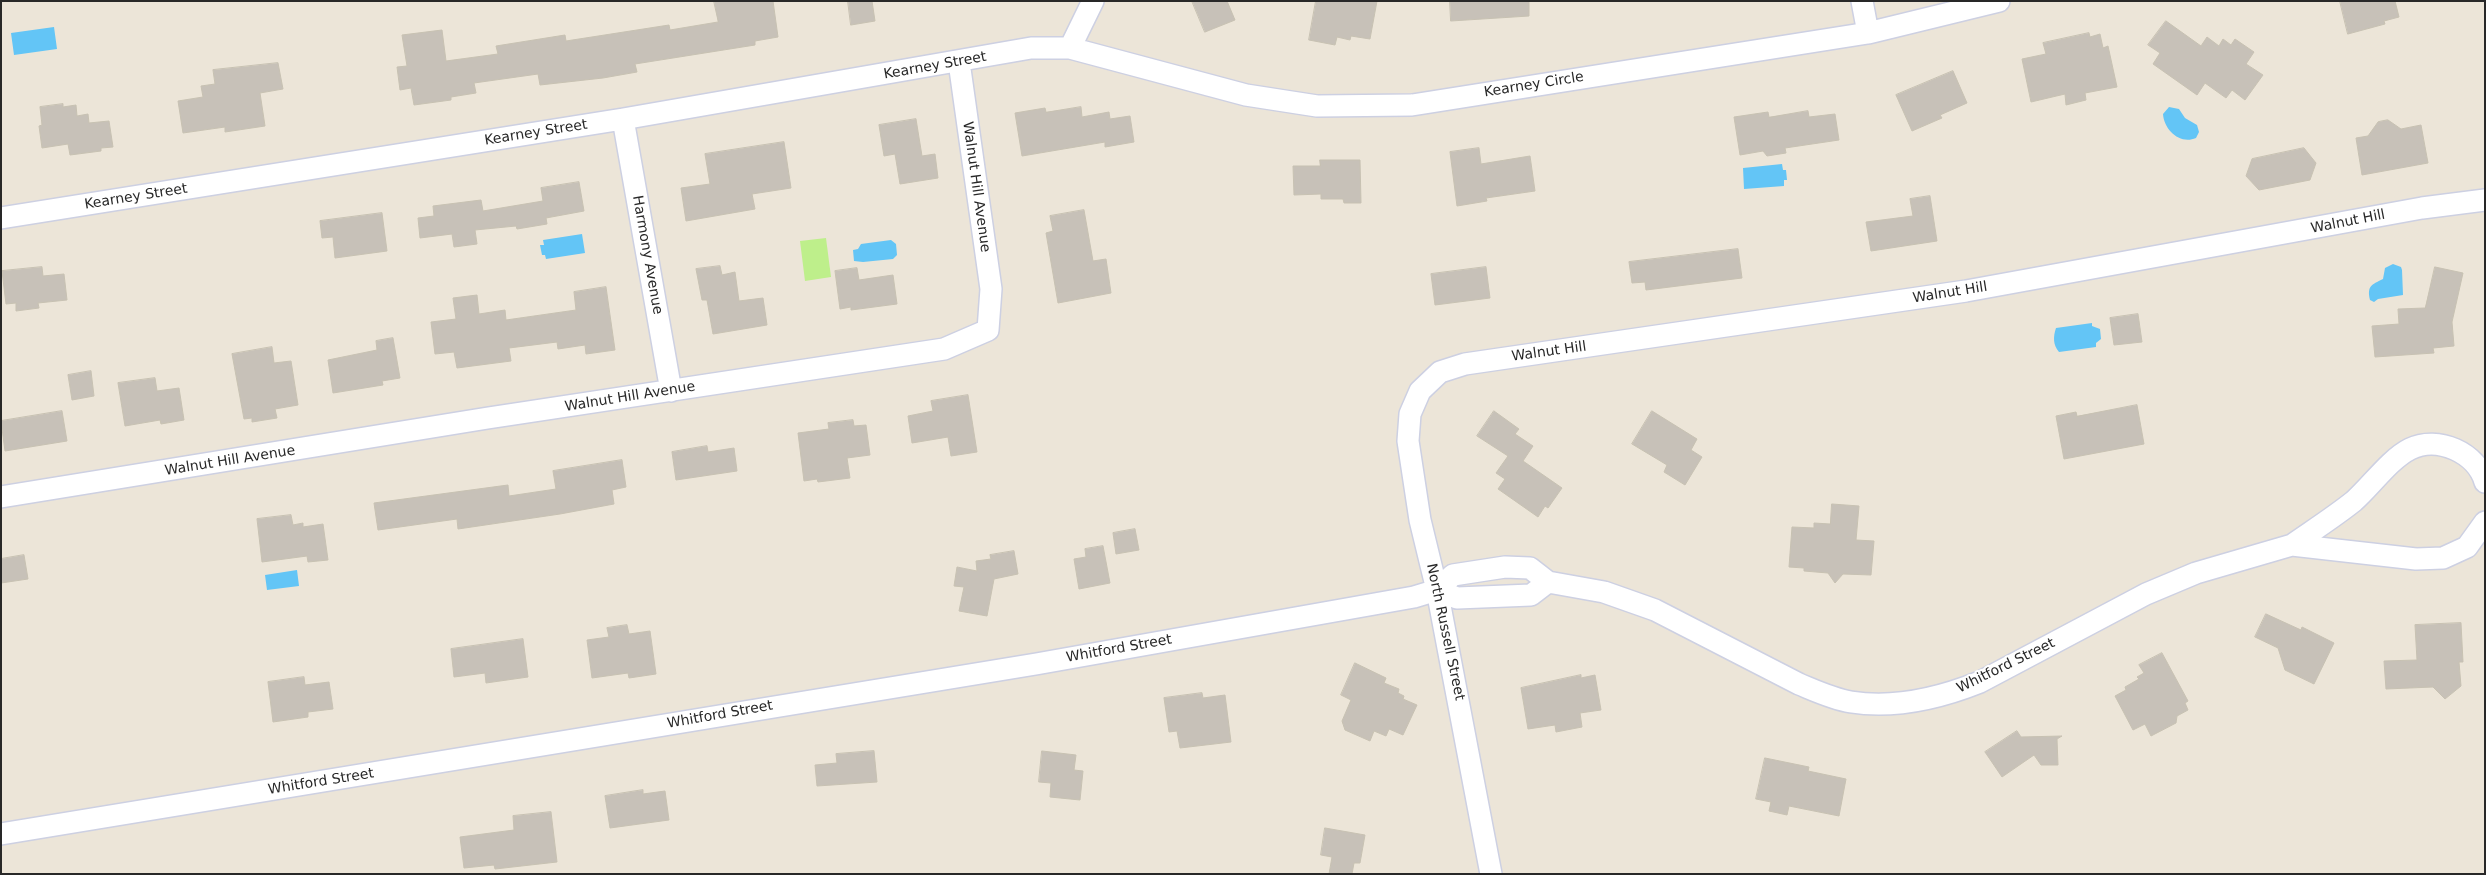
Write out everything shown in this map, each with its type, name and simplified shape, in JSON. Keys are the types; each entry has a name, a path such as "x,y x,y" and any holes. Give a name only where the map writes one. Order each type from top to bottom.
{"street":[{"path":"1070,48 1093,1"},
{"path":"1862,1 1868,33"},
{"name":"Kearney Circle","path":"1070,48 1246,95 1317,106 1412,105 1868,33 1999,1"},
{"name":"Kearney Street","path":"1,218 623,119 1031,48 1052,46 1070,48"},
{"name":"Walnut Hill Avenue","path":"1,497 488,418 671,392 944,349 988,330 991,289 959,62"},
{"name":"Harmony Avenue","path":"623,119 671,392"},
{"name":"Walnut Hill","path":"1420,391 1440,372 1465,364 1938,295 2422,208 2485,200"},
{"name":"North Russell Street","path":"1420,391 1410,414 1408,441 1420,520 1437,590 1491,874"},
{"name":"Whitford Street","path":"1,834 1036,664 1414,596 1437,590 1454,575 1505,567 1530,568 1548,582 1604,592 1655,610 1799,684 1824,694 1850,702 1904,703 1955,692 1980,682 2146,594 2196,573 2292,546 2353,501 2411,449 2438,444 2464,453 2482,473 2485,482"},
{"name":"Whitford Street","path":"2292,546 2416,559 2443,558 2467,547 2485,522"},
{"path":"1437,590 1457,598 1531,595 1548,582"}],"green space":[{"path":"826,238 831,277 805,281 800,241"}],"water":[{"path":"54,27 57,49 14,55 11,33"},
{"path":"2169,107 2179,109 2185,118 2197,125 2199,132 2196,138 2190,140 2174,135 2164,120 2163,114"},
{"path":"1782,164 1783,170 1786,170 1787,180 1784,180 1784,186 1744,189 1743,168"},
{"path":"582,234 585,253 546,259 545,255 542,255 540,245 544,245 543,240"},
{"path":"891,240 896,244 897,255 893,259 854,261 853,250 858,249 861,244"},
{"path":"2393,264 2401,267 2402,270 2403,295 2378,299 2374,302 2370,300 2369,292 2371,286 2383,279 2385,268"},
{"path":"2092,323 2092,326 2100,329 2101,339 2096,343 2096,347 2059,352 2054,341 2056,328"},
{"path":"297,570 299,586 267,590 265,575"}],"building":[{"path":"714,1 773,1 778,37 755,41 755,45 635,64 637,72 603,78 540,85 538,74 474,83 476,93 451,97 451,100 414,105 411,88 400,90 397,67 407,66 402,35 442,30 446,61 498,54 496,46 565,35 566,41 669,25 670,30 718,22"},
{"path":"848,1 872,1 875,21 851,25"},
{"path":"1192,1 1227,1 1235,20 1205,32"},
{"path":"1316,1 1377,1 1370,39 1351,36 1350,40 1337,37 1335,45 1309,40"},
{"path":"1450,1 1529,1 1529,16 1451,21"},
{"path":"2340,1 2395,1 2399,17 2384,21 2385,24 2348,34"},
{"path":"2166,21 2201,46 2207,37 2219,46 2223,39 2231,45 2235,39 2254,52 2246,64 2263,75 2245,100 2232,90 2226,98 2205,83 2197,95 2153,64 2160,53 2148,45"},
{"path":"2089,33 2090,37 2100,34 2103,48 2108,46 2117,87 2085,93 2086,100 2066,105 2065,94 2031,102 2022,59 2046,54 2043,43"},
{"path":"278,63 283,89 260,93 265,126 225,132 225,127 183,133 178,101 203,97 201,86 215,84 213,70"},
{"path":"1953,71 1967,103 1940,115 1942,118 1912,131 1896,95"},
{"path":"63,104 63,107 76,105 77,116 88,114 89,123 109,121 113,147 101,148 101,151 70,155 68,144 42,148 39,126 42,125 40,107"},
{"path":"1081,107 1082,117 1109,112 1110,119 1130,116 1134,142 1105,147 1105,142 1022,156 1015,113 1045,108 1046,112"},
{"path":"1808,111 1809,117 1835,114 1839,140 1785,148 1786,153 1767,156 1763,151 1740,155 1734,117 1768,112 1769,117"},
{"path":"916,119 922,156 935,154 938,178 900,184 895,154 884,156 879,125"},
{"path":"2388,120 2401,129 2421,125 2428,163 2362,175 2356,138 2368,136 2378,122"},
{"path":"784,142 791,188 752,194 755,209 686,221 681,188 710,184 705,154"},
{"path":"1479,148 1481,164 1530,156 1535,191 1486,198 1487,201 1457,206 1450,152"},
{"path":"2304,148 2316,163 2310,180 2259,190 2246,176 2252,159"},
{"path":"1320,160 1360,160 1361,203 1344,203 1343,199 1321,199 1321,194 1294,195 1293,166 1320,166"},
{"path":"579,182 584,211 546,218 547,224 517,229 516,226 475,230 477,244 454,247 452,234 420,238 418,218 434,216 433,206 481,200 483,211 543,201 541,188"},
{"path":"1930,196 1937,241 1871,251 1866,222 1913,216 1910,199"},
{"path":"1084,210 1093,261 1106,259 1111,293 1058,303 1046,233 1053,231 1050,216"},
{"path":"382,213 387,251 335,258 333,237 322,238 320,221"},
{"path":"1738,249 1742,278 1646,290 1645,282 1632,283 1629,262"},
{"path":"720,266 722,275 735,272 739,301 763,298 767,325 713,334 707,300 702,300 696,269"},
{"path":"42,267 43,276 64,274 67,300 38,303 39,308 16,311 16,303 6,304 2,271"},
{"path":"1486,267 1490,298 1435,305 1431,274"},
{"path":"2435,267 2463,273 2452,322 2454,346 2433,348 2434,353 2375,357 2372,326 2399,324 2398,309 2425,308"},
{"path":"857,268 859,280 893,275 897,304 851,310 851,307 840,309 835,271"},
{"path":"606,287 615,350 586,354 585,345 558,349 557,342 509,348 511,361 457,368 454,352 435,354 431,322 456,319 453,298 477,295 479,314 505,310 506,320 576,310 574,292"},
{"path":"2138,314 2142,342 2114,345 2110,318"},
{"path":"393,338 400,378 382,381 383,385 333,393 328,360 377,350 376,341"},
{"path":"272,347 274,363 291,361 298,405 275,409 277,418 252,422 252,418 244,419 232,354"},
{"path":"91,371 94,396 72,400 68,375"},
{"path":"155,378 157,391 179,388 184,420 161,424 160,420 125,426 118,383"},
{"path":"968,395 977,452 951,456 948,437 912,443 908,416 933,411 931,401"},
{"path":"2137,405 2144,444 2064,459 2056,416 2076,412 2077,416"},
{"path":"62,411 67,441 5,451 1,421"},
{"path":"1494,411 1519,429 1515,434 1533,446 1523,461 1562,488 1548,508 1545,506 1538,517 1498,489 1505,479 1496,473 1508,456 1477,436"},
{"path":"1652,411 1697,439 1691,450 1702,457 1685,485 1664,472 1667,465 1632,444"},
{"path":"853,420 854,426 866,425 870,455 847,458 850,478 818,482 817,479 804,481 798,433 829,429 828,423"},
{"path":"707,446 708,452 734,448 737,471 676,480 672,452"},
{"path":"622,460 626,487 612,490 614,504 458,529 457,519 378,530 374,503 508,485 509,496 556,489 553,471"},
{"path":"1832,504 1859,506 1856,540 1874,541 1871,575 1843,574 1835,583 1828,573 1804,571 1804,568 1789,567 1792,527 1814,528 1814,523 1830,524"},
{"path":"291,515 293,525 303,523 303,527 323,524 328,560 308,562 307,556 262,562 257,519"},
{"path":"1135,529 1139,550 1116,554 1113,533"},
{"path":"1103,546 1110,583 1079,589 1074,559 1086,557 1085,549"},
{"path":"1014,551 1018,574 994,579 987,616 959,611 964,587 954,586 957,567 977,571 976,561 991,559 990,555"},
{"path":"24,555 28,579 1,583 1,559"},
{"path":"2266,614 2301,630 2302,627 2334,643 2314,684 2285,670 2278,648 2255,637"},
{"path":"2461,623 2463,662 2459,662 2461,686 2445,699 2433,687 2386,689 2384,661 2417,660 2415,625"},
{"path":"627,625 629,634 650,631 656,674 629,678 628,673 592,678 587,640 609,637 607,628"},
{"path":"523,639 528,677 486,683 485,673 454,677 451,649"},
{"path":"2162,653 2188,701 2185,703 2188,710 2177,716 2176,723 2151,736 2145,724 2133,730 2115,696 2126,690 2125,687 2139,679 2137,677 2144,673 2139,665"},
{"path":"1355,663 1386,678 1384,683 1399,689 1398,693 1404,696 1403,699 1417,705 1403,735 1389,729 1386,736 1374,731 1370,741 1345,730 1342,721 1351,700 1341,695"},
{"path":"1581,675 1581,678 1595,675 1601,710 1580,713 1582,727 1556,732 1555,725 1528,729 1521,688"},
{"path":"304,677 305,685 329,682 333,709 308,712 308,717 273,722 268,682"},
{"path":"1202,693 1203,698 1225,695 1231,742 1180,748 1177,731 1169,732 1164,698"},
{"path":"2017,731 2021,737 2062,736 2057,739 2058,765 2041,765 2034,755 2002,777 1985,752"},
{"path":"874,751 877,782 817,786 815,765 837,763 836,754"},
{"path":"1042,751 1076,755 1074,770 1083,771 1080,800 1050,797 1051,783 1039,782"},
{"path":"1765,758 1809,767 1808,771 1846,779 1839,816 1789,806 1787,815 1769,811 1771,802 1756,799"},
{"path":"643,790 643,794 665,791 669,820 610,828 605,796"},
{"path":"551,812 557,862 495,869 494,865 464,868 460,837 514,830 513,816"},
{"path":"1325,828 1365,835 1360,863 1354,863 1352,874 1329,874 1332,857 1321,855"}]}
